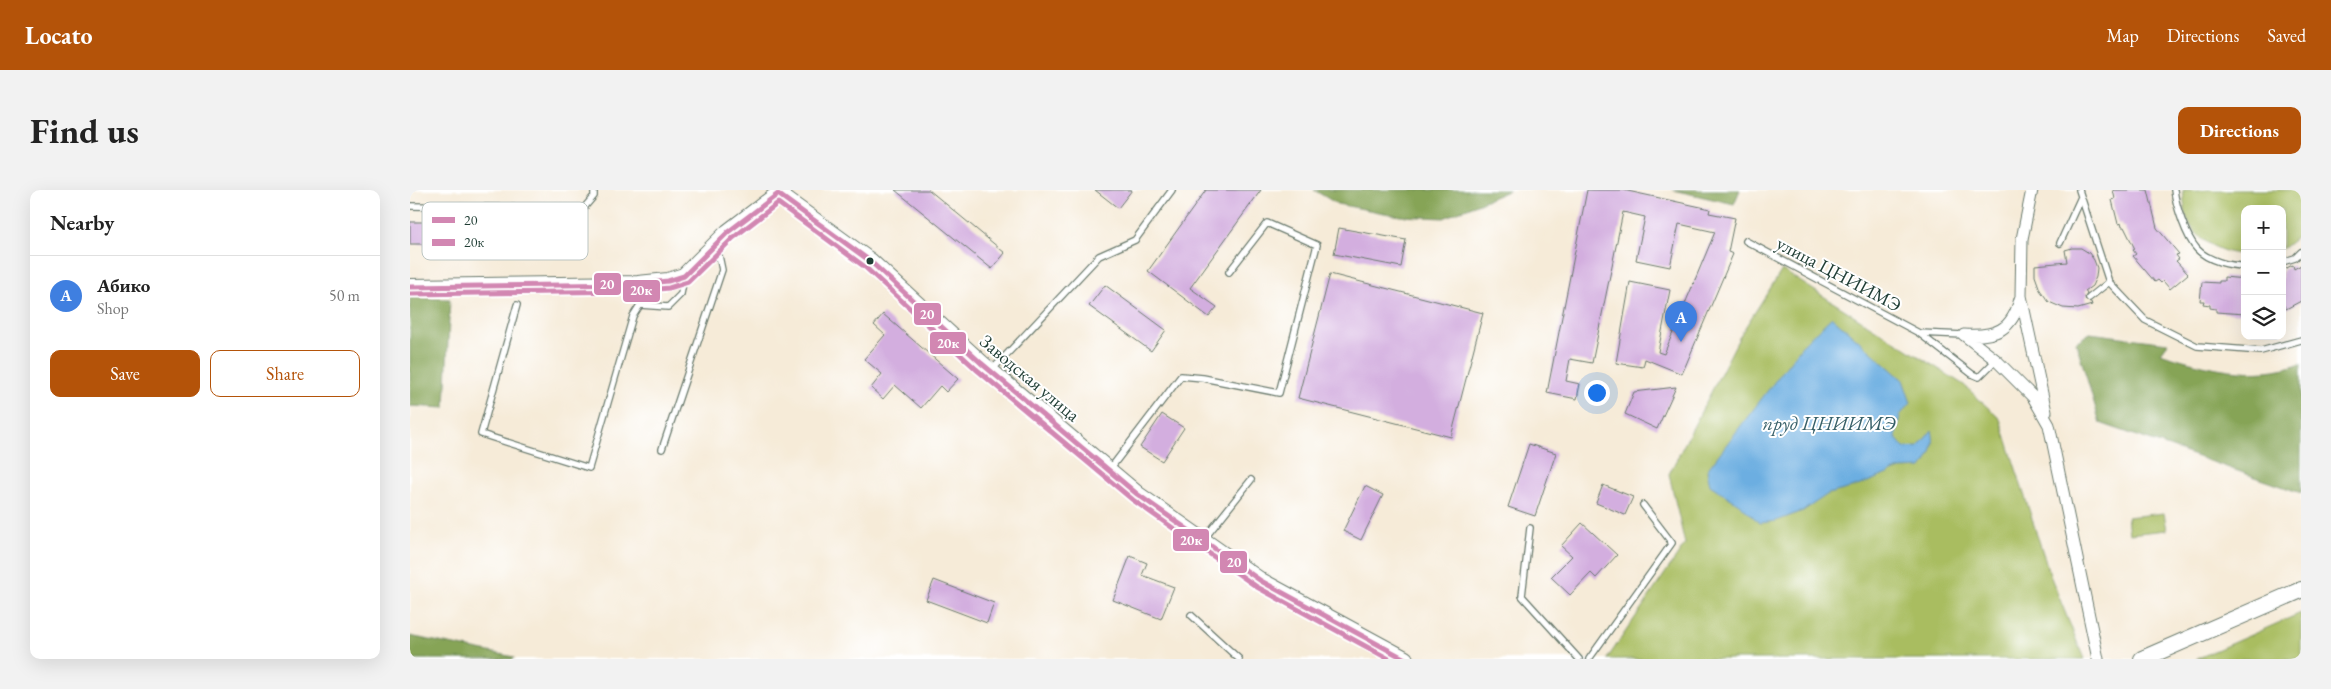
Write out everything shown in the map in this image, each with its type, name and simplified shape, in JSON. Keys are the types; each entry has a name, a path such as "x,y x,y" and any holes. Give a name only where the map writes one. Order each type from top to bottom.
{"street":[{"path":"2032,190 2022,239 2021,296 2098,659"},
{"name":"Заводская улица","path":"684,276 728,232 777,191 870,261 991,371 1137,494 1261,581 1405,659"},
{"path":"410,287 638,284 668,281 684,276"},
{"path":"1964,335 1980,336 1995,333 2008,326 2016,315 2021,296"},
{"path":"1964,335 1996,360 2033,397 2049,425"},
{"path":"2142,659 2301,590"}],"lane":[{"path":"588,203 594,196 594,190"},
{"path":"991,371 1099,256 1135,240 1172,190"},
{"path":"2079,190 2108,282 2146,320 2197,346 2261,351 2301,340"},
{"path":"2174,190 2183,221 2198,250 2226,266 2241,266"},
{"path":"2060,244 2080,197"},
{"path":"1109,471 1181,376 1203,378 1279,393 1317,245 1267,223 1229,272"},
{"name":"улица ЦНИИМЭ","path":"1746,241 1919,334 1972,374 1979,377 1996,360"},
{"path":"662,449 722,270 716,244"},
{"path":"2286,261 2295,258 2301,252"},
{"path":"517,305 481,434 589,468 633,316 640,305 668,307 681,294 684,276"},
{"path":"2089,298 2108,282"},
{"name":"улица ЦНИИМЭ","path":"1919,334 1964,335"},
{"path":"1202,541 1251,480"},
{"path":"1589,659 1672,544 1643,505"},
{"path":"1530,528 1522,596 1579,659"},
{"path":"1191,615 1239,659"}],"green space":[{"path":"1314,190 1510,190 1444,218 1400,216 1337,204"},
{"path":"1673,190 1740,190 1734,204"},
{"path":"2183,190 2301,190 2301,232 2286,246 2286,205 2241,205 2241,255 2219,249 2203,240 2191,226 2185,212"},
{"path":"1782,270 1964,385 2000,419 2050,575 2084,659 1607,659 1685,544 1669,474 1742,332"},
{"path":"410,298 450,299 445,408 410,406"},
{"path":"2090,333 2168,343 2160,353 2230,370 2266,371 2301,363 2301,493 2100,423 2076,342"},
{"path":"2164,513 2167,530 2129,534 2127,517"},
{"path":"2301,613 2301,659 2196,659"},
{"path":"410,636 514,657 513,659 410,659"}],"water":[{"name":"пруд ЦНИИМЭ","path":"1832,317 1903,380 1911,403 1900,415 1896,438 1904,448 1918,447 1932,430 1932,450 1922,468 1900,469 1855,487 1828,494 1803,511 1776,521 1760,523 1739,504 1710,485 1707,470 1805,342"}],"building":[{"path":"895,190 929,190 1005,253 992,269"},
{"path":"1095,190 1132,190 1118,208"},
{"path":"1206,190 1261,190 1190,288 1217,307 1209,317 1148,271"},
{"path":"1587,190 1623,190 1710,209 1709,213 1735,218 1728,252 1733,254 1682,374 1645,359 1643,367 1616,363 1630,282 1670,290 1658,352 1664,354 1715,232 1679,224 1670,267 1636,260 1645,217 1623,212 1592,363 1570,359 1566,381 1580,384 1577,399 1547,393"},
{"path":"2113,190 2148,190 2157,228 2179,254 2176,255 2179,259 2176,261 2188,274 2170,289 2163,281 2161,283 2158,280 2155,282 2133,256 2136,254 2133,250 2135,249 2124,227 2122,227 2121,223 2118,224 2112,200 2115,199"},
{"path":"410,222 422,222 422,244 410,244"},
{"path":"1339,228 1406,240 1401,267 1334,254"},
{"path":"2081,248 2089,253 2097,268 2092,286 2085,291 2087,294 2085,297 2086,301 2091,302 2092,305 2078,309 2063,308 2049,302 2040,290 2035,276 2035,265 2067,262 2065,250"},
{"path":"2293,265 2294,269 2301,265 2301,301 2286,309 2286,295 2286,268"},
{"path":"1330,274 1483,313 1451,437 1298,398"},
{"path":"2224,277 2241,279 2241,314 2216,312 2216,309 2210,308 2210,305 2203,304 2204,301 2200,301 2202,282 2219,283 2219,281 2224,281"},
{"path":"1105,285 1166,330 1151,351 1089,306"},
{"path":"883,314 958,379 946,392 940,386 921,408 895,385 883,399 871,388 882,374 864,359 885,335 874,325"},
{"path":"1676,387 1657,429 1625,414 1634,392"},
{"path":"1162,414 1184,428 1162,461 1140,447"},
{"path":"1529,444 1556,453 1535,516 1508,507"},
{"path":"1603,485 1633,497 1625,515 1596,503"},
{"path":"1365,486 1383,495 1361,540 1343,531"},
{"path":"1582,523 1617,555 1596,578 1591,573 1570,595 1551,577 1572,556 1561,546"},
{"path":"1130,556 1147,563 1142,575 1174,587 1161,619 1113,600"},
{"path":"934,580 994,603 987,623 926,600"}],"transit line":[{"name":"20","path":"410,287 638,284 668,281 684,276 728,232 778,194 870,261 981,363 1137,494 1261,581 1405,659"},
{"name":"20к","path":"410,294 638,291 669,288 688,282 733,238 778,203 865,267 976,369 1133,500 1257,587 1389,659"}],"place":[{"name":"Абико","path":"1681,342"}]}
